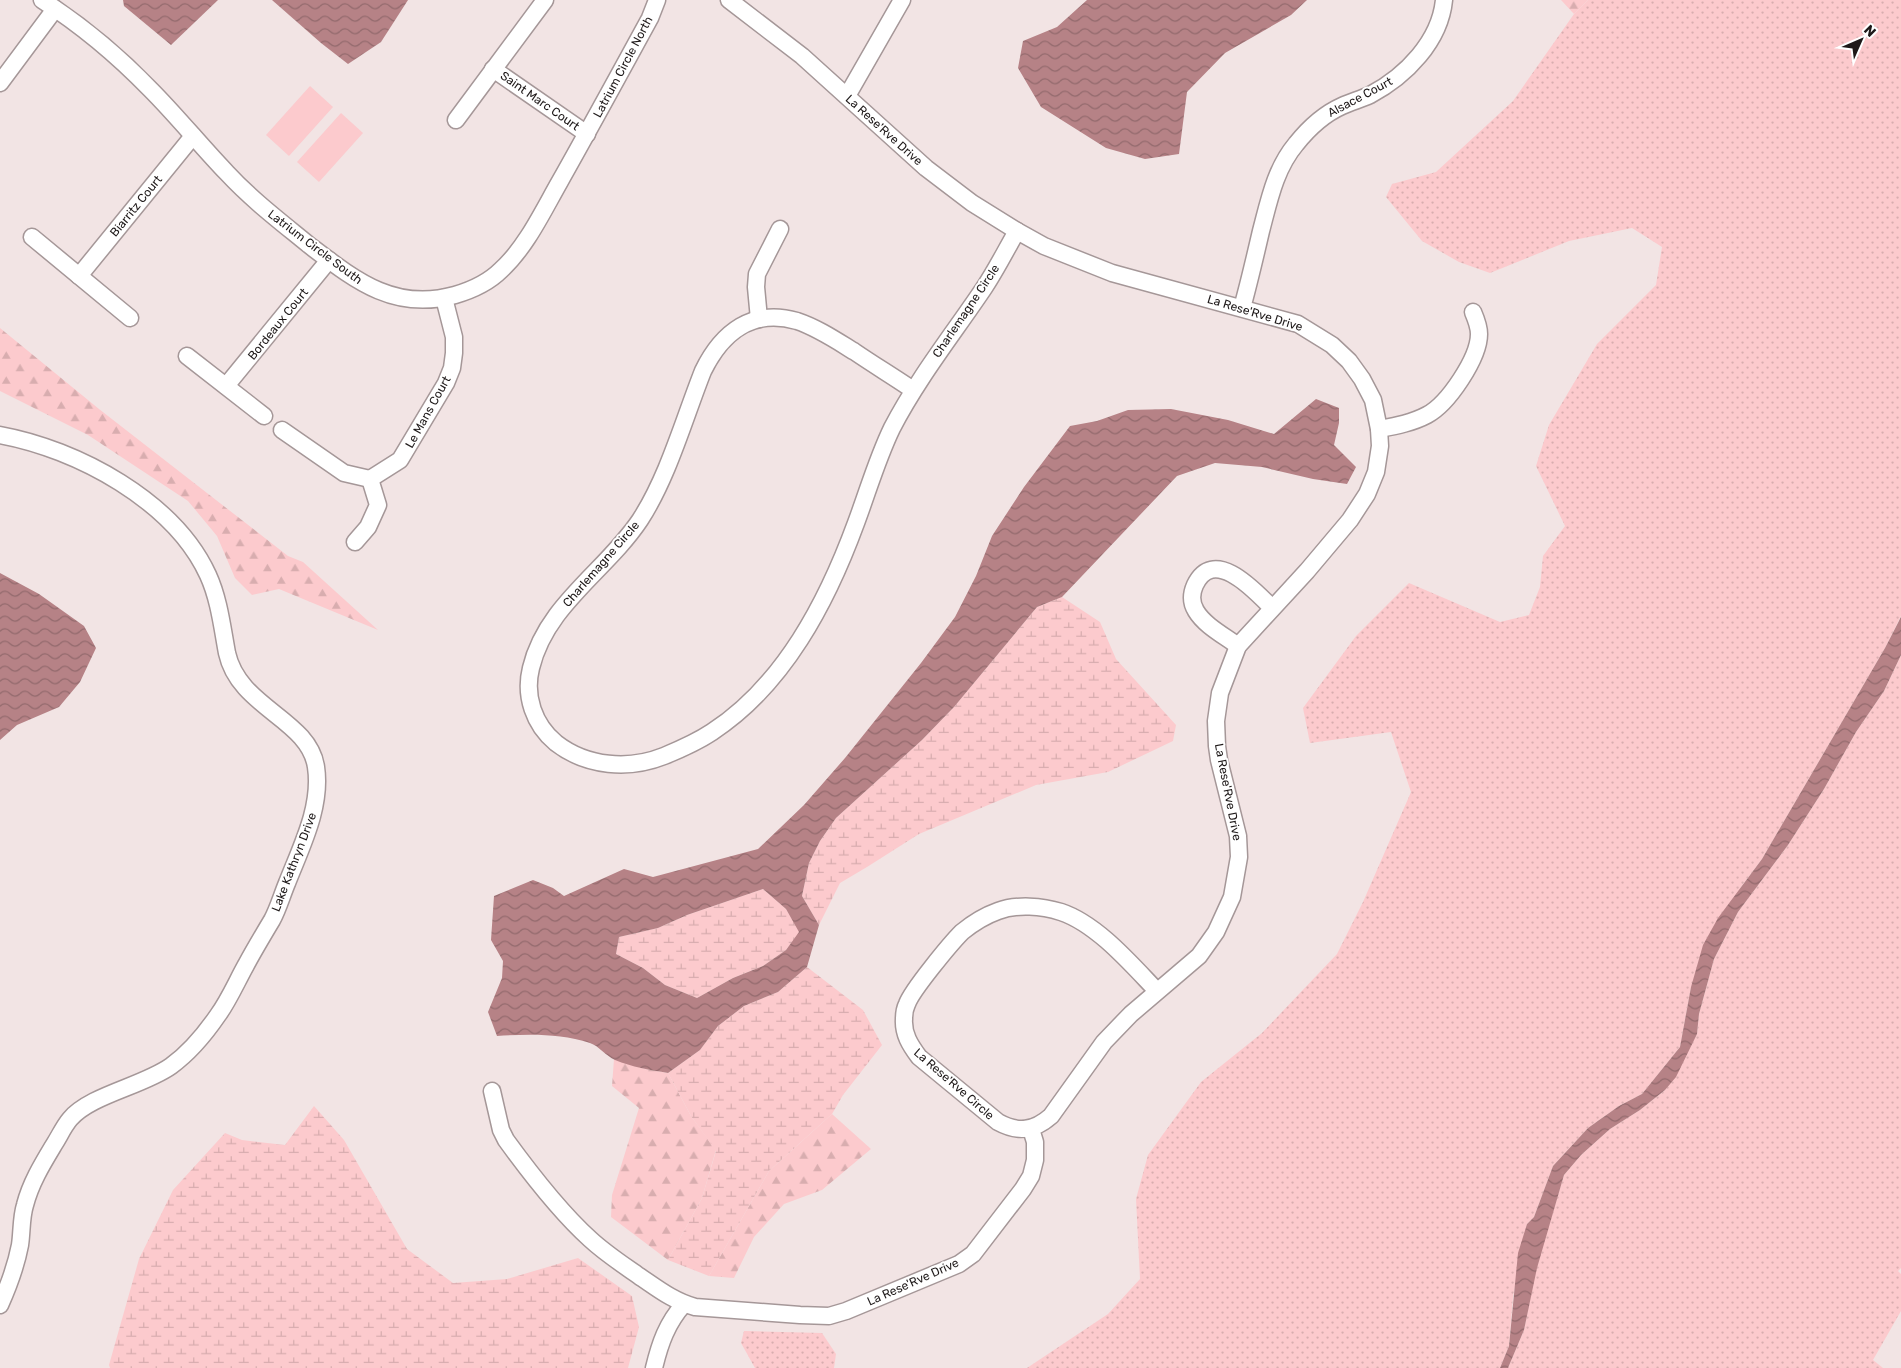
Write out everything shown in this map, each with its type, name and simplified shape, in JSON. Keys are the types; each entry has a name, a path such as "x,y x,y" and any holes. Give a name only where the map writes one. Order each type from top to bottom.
{"street":[{"name":"Saint Marc Court","path":"456,120 545,0"},
{"name":"Latrium Circle North","path":"587,134 650,18 657,0"},
{"name":"La Rese'Rve Drive","path":"492,1091 501,1130 506,1140 565,1213 605,1252 670,1297 684,1304 695,1307 829,1316 846,1311 959,1264 973,1254 1031,1176 1035,1160 1035,1142 1031,1129 1042,1124 1051,1116 1104,1042 1131,1014 1199,956 1216,932 1236,887 1239,857 1238,836 1219,760 1216,721 1220,693 1238,646 1350,520 1367,494 1376,472 1380,446 1379,429 1372,400 1362,379 1349,361 1332,345 1298,324 1112,273 1044,246 1017,231 972,203 926,168 783,41 729,0"},
{"path":"847,96 902,0"},
{"name":"Alsace Court","path":"1242,308 1271,194 1280,168 1287,156 1296,143 1321,118 1385,86 1411,65 1429,42 1441,16 1444,0"},
{"name":"Latrium Circle South","path":"48,5 114,54 152,90 248,194 360,283 398,298 420,300 444,298 465,292 485,283 500,271 518,253 587,134"},
{"path":"0,82 48,5"},
{"name":"Saint Marc Court","path":"494,69 587,134"},
{"name":"Biarritz Court","path":"80,276 194,136"},
{"path":"759,318 756,287 757,274 780,229"},
{"name":"Charlemagne Circle","path":"913,390 827,334 799,322 779,317 759,318 740,326 725,337 711,355 659,485 641,518 626,539 574,593 553,620 538,645 528,685 531,704 541,726 554,741 570,753 591,761 606,764 629,764 657,758 688,746 713,732 742,709 768,683 814,617 840,564 890,431 913,390 987,284 1017,231"},
{"path":"32,237 130,318"},
{"name":"Bordeaux Court","path":"226,386 329,260"},
{"name":"Le Mans Court","path":"370,479 400,460 446,383 452,368 454,337 444,298"},
{"path":"1379,429 1407,424 1427,415 1448,398 1461,379 1478,344 1479,326 1474,312"},
{"path":"187,356 264,416"},
{"path":"282,430 344,473 370,479 378,505 368,528 355,542"},
{"name":"Lake Kathryn Drive","path":"0,435 39,445 102,472 138,494 179,531 196,552 208,575 217,600 228,657 236,676 249,693 306,742 314,755 317,770 316,805 301,850 273,918 219,1014 195,1044 172,1065 150,1078 84,1106 70,1118 30,1187 24,1208 20,1246 6,1278 0,1305"},
{"path":"1238,646 1202,619 1196,611 1192,601 1192,592 1202,576 1211,571 1230,572 1243,581 1272,608"},
{"name":"La Rese'Rve Circle","path":"1031,1129 1008,1128 998,1122 918,1057 910,1046 905,1032 904,1018 907,1004 914,992 961,933 978,920 999,910 1017,907 1039,907 1061,912 1075,918 1126,958 1157,991"},
{"path":"654,1368 664,1334 672,1317 684,1304"}],"green space":[{"path":"1561,0 1588,0 1574,14"},
{"path":"1588,0 1901,0 1901,616 1885,648 1762,859 1741,887 1691,987 1680,1047 1642,1094 1619,1106 1588,1128 1553,1166 1534,1217 1527,1224 1513,1297 1509,1346 1500,1368 1027,1368 1108,1314 1140,1279 1136,1199 1148,1155 1201,1082 1262,1033 1337,954 1363,902 1411,792 1391,732 1310,743 1303,708 1356,636 1409,583 1500,622 1529,615 1540,587 1543,556 1565,526 1536,466 1549,425 1597,344 1656,285 1662,247 1632,228 1569,241 1490,273 1459,262 1422,241 1386,197 1392,184 1436,172 1513,101 1574,14"},
{"path":"310,86 333,107 289,156 266,135"},
{"path":"341,113 363,133 319,182 297,162"},
{"path":"0,328 99,409 288,556 303,562 378,630 279,589 252,595 235,578 217,536 188,501 88,435 0,391"},
{"path":"1062,597 1100,622 1116,659 1176,725 1173,741 1108,772 1036,785 919,834 840,883 819,925 802,896 809,863 820,841 836,818 922,740 954,707 1037,607"},
{"path":"1901,655 1901,1268 1898,1271 1901,1274 1901,1311 1873,1360 1883,1368 1508,1368 1524,1330 1536,1268 1564,1175 1581,1155 1610,1129 1640,1110 1665,1090 1697,1034 1699,1014 1714,959 1738,912 1788,845 1824,789 1856,732 1884,691"},
{"path":"763,889 786,909 800,932 786,950 763,966 733,978 697,998 665,985 643,968 616,954 619,937 658,928 687,915"},
{"path":"807,967 863,1010 882,1045 843,1095 832,1114 769,1171 709,1276 668,1260 702,1198 716,1151 691,1116 668,1073 700,1050 718,1026 744,1006 778,992"},
{"path":"614,1059 645,1069 668,1073 691,1116 716,1150 702,1198 668,1260 611,1217 612,1195 639,1108 612,1086"},
{"path":"314,1106 344,1140 407,1249 453,1283 507,1279 578,1258 632,1296 639,1327 628,1368 110,1368 109,1365 139,1259 173,1190 225,1133 242,1140 285,1145"},
{"path":"832,1114 871,1149 822,1190 784,1204 754,1237 734,1278 709,1276 769,1171"},
{"path":"744,1331 822,1333 836,1354 834,1368 755,1368 741,1343"}],"water":[{"path":"123,0 218,0 171,45 124,6"},
{"path":"272,0 408,0 381,42 348,64"},
{"path":"1087,0 1307,0 1291,15 1225,53 1187,92 1179,154 1145,159 1106,148 1041,107 1018,68 1023,41 1057,27"},
{"path":"1316,399 1339,408 1339,423 1334,445 1356,467 1347,484 1313,479 1262,467 1215,463 1177,476 1062,597 1037,607 954,707 922,740 836,818 820,841 809,863 802,896 819,925 807,967 778,992 744,1006 718,1026 700,1050 668,1073 621,1062 612,1058 593,1044 567,1037 544,1035 497,1036 488,1012 502,978 503,961 491,940 494,896 533,880 553,888 564,896 624,869 653,877 758,849 804,805 845,758 955,617 976,576 992,536 1024,487 1070,426 1097,421 1128,410 1171,409 1228,420 1274,434","holes":["763,889 786,909 799,932 786,950 763,966 733,978 697,998 665,985 643,968 616,954 619,937 658,928 687,915"]},
{"path":"0,573 39,594 84,626 96,648 80,682 59,707 17,725 0,740"},
{"path":"1901,617 1901,655 1884,691 1856,732 1824,789 1788,845 1738,912 1714,959 1699,1014 1697,1034 1676,1077 1665,1090 1640,1110 1610,1129 1581,1155 1564,1175 1537,1268 1524,1330 1508,1368 1500,1368 1509,1346 1518,1253 1527,1224 1534,1217 1553,1166 1588,1128 1619,1106 1642,1094 1680,1047 1691,987 1703,945 1718,918 1762,859 1885,648"}]}
